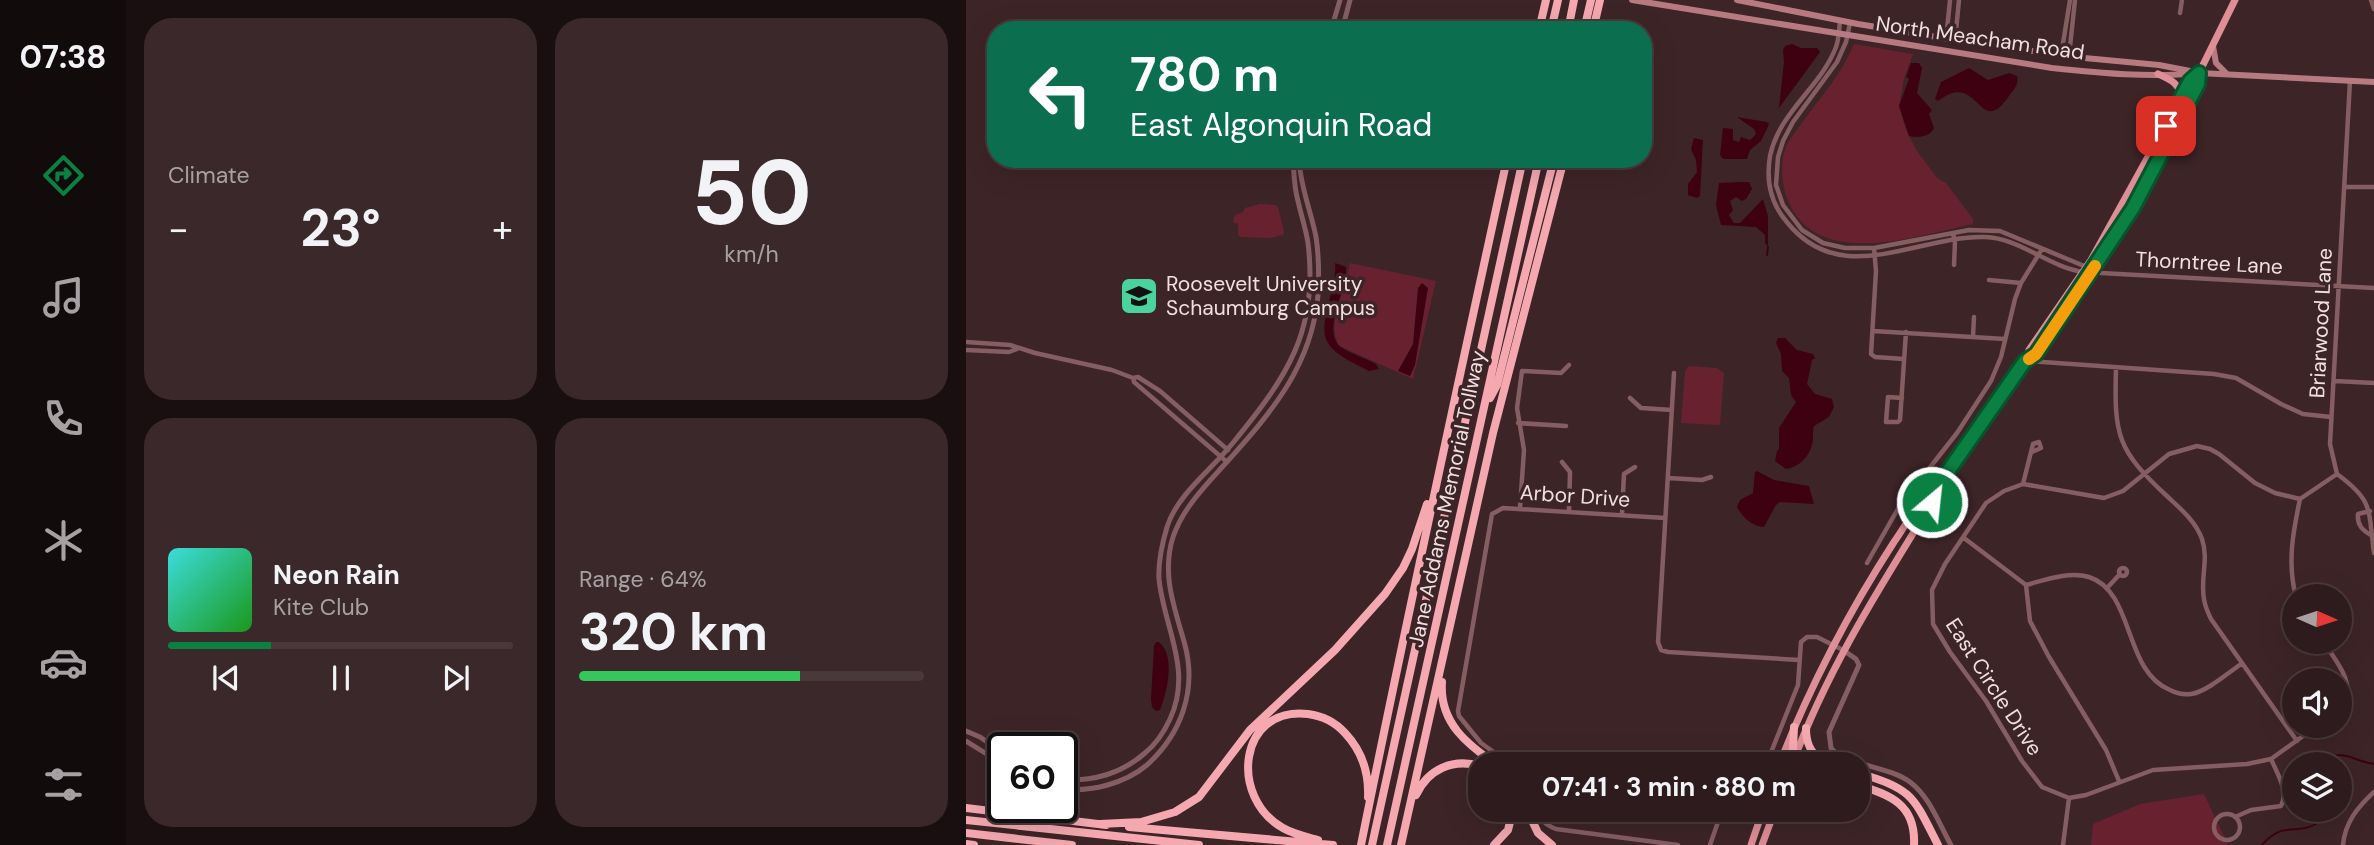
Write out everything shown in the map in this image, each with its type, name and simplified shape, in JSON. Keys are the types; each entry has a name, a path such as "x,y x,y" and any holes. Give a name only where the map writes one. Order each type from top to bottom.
{"highway":[{"path":"1541,21 1546,0"},
{"path":"1553,21 1558,0"},
{"path":"1570,21 1574,0"},
{"path":"1586,21 1591,0"},
{"path":"1595,21 1600,0"},
{"path":"1362,845 1419,559 1460,383 1505,168"},
{"name":"Jane Addams Memorial Tollway","path":"1372,845 1521,168"},
{"name":"Jane Addams Memorial Tollway","path":"1387,845 1537,168"},
{"path":"1485,407 1497,385 1552,168"},
{"path":"1401,845 1493,433 1562,168"},
{"path":"1100,824 1141,822 1175,812 1199,797 1250,730 1335,650 1385,594 1403,568 1419,530 1460,383"},
{"path":"1457,592 1454,631 1443,680 1444,704 1457,731 1477,752"},
{"path":"1333,845 1280,827 1254,799 1249,785 1247,759 1255,738 1265,727 1281,717 1301,714 1321,716 1342,730 1364,761 1368,786 1368,814"},
{"path":"1794,727 1794,752"},
{"path":"1806,728 1807,743 1812,752"},
{"path":"1405,824 1421,785 1435,771 1458,763 1468,764"},
{"path":"1870,777 1891,783 1909,794 1938,845"},
{"path":"1870,789 1886,794 1905,809 1913,827 1914,845"},
{"path":"966,808 1100,824 1333,845"},
{"path":"966,820 1199,845"},
{"path":"1494,845 1508,830 1510,822"},
{"path":"1533,822 1538,833 1552,845"},
{"path":"966,833 1072,845"},
{"path":"966,844 974,845"}],"main road":[{"name":"North Meacham Road","path":"1632,0 2052,68 2374,82"},
{"name":"North Meacham Road","path":"1737,0 1850,23 1949,39 2065,56 2159,65 2199,73"},
{"path":"2087,270 2133,208 2198,84 2199,73 2235,0"},
{"path":"2213,44 2216,63 2227,74"},
{"path":"1798,752 1806,728 1843,650 1935,498 1942,480 2025,361 2036,354 2087,270 2190,81 2199,73"},
{"path":"2158,74 2177,84 2181,99"},
{"path":"1785,752 1832,644 1905,526 1929,491 1942,480"},
{"path":"1751,845 1759,822"},
{"path":"1762,845 1771,822"}],"street":[{"path":"1334,21 1340,0"},
{"path":"1344,21 1350,0"},
{"path":"1949,39 1947,30 1950,0"},
{"path":"1949,39 1956,31 1959,0"},
{"path":"2065,56 2072,0"},
{"path":"2180,13 2182,0"},
{"path":"2371,0 2374,9"},
{"path":"1840,21 1835,49 1830,59 1800,98 1776,138 1770,156 1769,186 1776,208 1797,235 1831,253 1874,256 1969,237 1998,238 2039,255 2087,270"},
{"path":"1850,23 1837,62 1793,122 1777,157 1776,185 1783,205 1801,230 1833,246 1874,248 1981,229 2000,231 2087,270"},
{"name":"Briarwood Lane","path":"2337,474 2330,444 2350,80"},
{"path":"1078,779 1093,779 1125,768 1152,747 1168,724 1178,701 1180,670 1159,583 1161,551 1168,524 1177,509 1277,387 1294,355 1305,321 1310,287 1308,249 1297,198 1294,168"},
{"path":"1078,790 1102,787 1142,769 1164,747 1175,731 1187,699 1189,670 1168,578 1172,540 1193,500 1280,401 1298,368 1311,334 1318,297 1318,256 1301,168"},
{"path":"2345,187 2374,187"},
{"path":"1953,233 1954,265"},
{"path":"1874,248 1876,271 1872,356 1904,359"},
{"path":"1867,563 1899,507 1956,433 1987,387 1998,366 2021,283 2042,249"},
{"name":"Thorntree Lane","path":"2087,270 2374,288"},
{"path":"1990,280 2021,283"},
{"path":"1973,336 1974,317"},
{"path":"1873,331 2006,339"},
{"path":"1902,398 1888,397 1886,422 1900,421 1902,398 1906,332"},
{"path":"966,342 1010,345 1017,349 1112,370 1133,378 1138,377 1160,391 1233,455"},
{"path":"966,350 1009,352 1017,349"},
{"path":"2025,361 2214,374 2236,378 2303,414 2331,417"},
{"path":"1520,508 1524,450 1517,408 1522,371 1561,373 1569,365"},
{"path":"2116,368 2116,421 2122,443 2144,474 2196,527 2205,555 2203,597 2211,619 2297,741"},
{"path":"1674,373 1658,642 1661,650 1799,660"},
{"path":"1133,378 1227,462"},
{"path":"2335,382 2374,383"},
{"path":"1630,398 1641,408 1672,410"},
{"path":"1518,423 1566,426"},
{"path":"2032,452 2023,484 2104,498 2123,491 2169,454 2197,446 2219,454 2255,483 2275,493 2300,499"},
{"path":"1562,462 1570,472 1569,511"},
{"path":"1622,515 1625,474 1634,467"},
{"path":"2292,584 2291,540 2300,499 2337,474 2367,501 2374,553"},
{"path":"1668,478 1702,480 1711,477"},
{"name":"East Circle Drive","path":"2023,484 2004,491 1986,503 1945,564 1932,590 1933,624 2042,787 2069,797"},
{"name":"Arbor Drive","path":"1494,752 1481,743 1459,716 1458,711 1490,518 1499,508 1665,518"},
{"path":"2370,511 2358,514 2358,520 2363,529 2371,534"},
{"path":"1964,538 2026,585 2030,621 2106,750 2119,782"},
{"path":"2107,588 2120,574"},
{"path":"2026,585 2065,576 2078,576 2094,580 2107,588 2139,657 2155,682 2166,689 2189,695 2199,692 2241,664"},
{"path":"1771,752 1798,685 1801,642 1807,637 1817,637 1832,644 1856,659 1858,665 1829,732 1831,748 1838,755 1882,768 1910,782 1929,803 1951,845"},
{"path":"966,731 987,742"},
{"path":"2063,845 2069,797 2087,795 2153,770 2247,764 2271,759 2301,738"},
{"path":"966,741 987,754"},
{"path":"2235,817 2239,829 2236,836 2228,840 2220,838 2215,832 2216,820 2227,814 2235,817 2251,810 2281,806 2285,800 2271,759"},
{"path":"2343,845 2349,821 2358,806 2374,792"},
{"path":"1544,822 1556,829 1678,845"},
{"path":"1710,845 1718,822"}],"shaded area":[{"path":"1792,44 1801,48 1817,48 1820,52 1779,108 1783,50 1785,46"},
{"path":"1854,44 1913,54 1904,78 1899,106 1906,130 1917,151 1937,178 1946,183 1973,219 1973,224 1900,240 1848,242 1824,237 1805,225 1790,205 1782,176 1786,147 1839,72"},
{"path":"1911,63 1919,63 1922,68 1917,93 1932,110 1929,114 1934,128 1927,135 1920,137 1909,136 1899,106 1909,79 1906,77"},
{"path":"1969,68 1988,80 2009,73 2017,76 2017,84 1999,108 1991,111 1962,93 1952,93 1938,101 1935,99 1941,82"},
{"path":"1737,117 1769,124 1761,141 1750,150 1747,159 1723,159 1720,155 1723,128 1733,129 1733,140 1739,142 1741,137 1750,140 1756,134 1754,129"},
{"path":"1694,138 1703,140 1700,196 1697,198 1688,195 1688,184 1697,172 1691,149"},
{"path":"1749,182 1752,189 1746,199 1742,201 1736,197 1730,201 1733,210 1729,215 1734,223 1740,223 1763,199 1768,216 1768,247 1765,235 1756,227 1721,225 1716,205 1719,183"},
{"path":"1260,204 1278,207 1283,235 1270,238 1238,235 1238,224 1233,222 1234,216 1245,208"},
{"path":"1335,263 1346,267 1346,276 1334,320 1335,340 1341,347 1376,364 1379,369 1369,371 1347,359 1332,348 1325,336 1324,327"},
{"path":"1350,263 1436,281 1413,379 1339,346 1335,315"},
{"path":"1422,283 1428,288 1415,365 1410,376 1398,371 1413,344 1418,288"},
{"path":"1778,338 1785,338 1797,350 1813,354 1815,358 1812,360 1807,384 1815,394 1832,399 1834,407 1829,417 1814,426 1811,449 1806,457 1799,464 1786,469 1775,461 1779,449 1779,428 1796,402 1791,395 1789,378 1782,371 1781,354 1776,343"},
{"path":"1689,366 1717,368 1724,373 1720,425 1681,423 1685,371"},
{"path":"1757,471 1774,480 1809,486 1814,504 1780,502 1764,527 1752,523 1737,507 1740,500 1753,493"},
{"path":"1156,642 1164,648 1169,665 1165,694 1160,710 1156,711 1152,707 1151,699"},
{"path":"2204,794 2228,845 2091,845 2093,824 2140,804"}],"waterway":[{"path":"1767,255 1768,247"},
{"path":"2352,758 2374,764"},
{"path":"2262,845 2270,837 2284,830 2304,828 2319,822"}],"slow traffic":[{"path":"2029,359 2036,354 2095,266"}],"place":[{"name":"Roosevelt University Schaumburg Campus","path":"1139,296"}],"route":[{"path":"1932,502 1942,480 2025,361 2036,354 2133,208 2187,107 2198,84 2199,73 2190,81 2166,126"}]}
